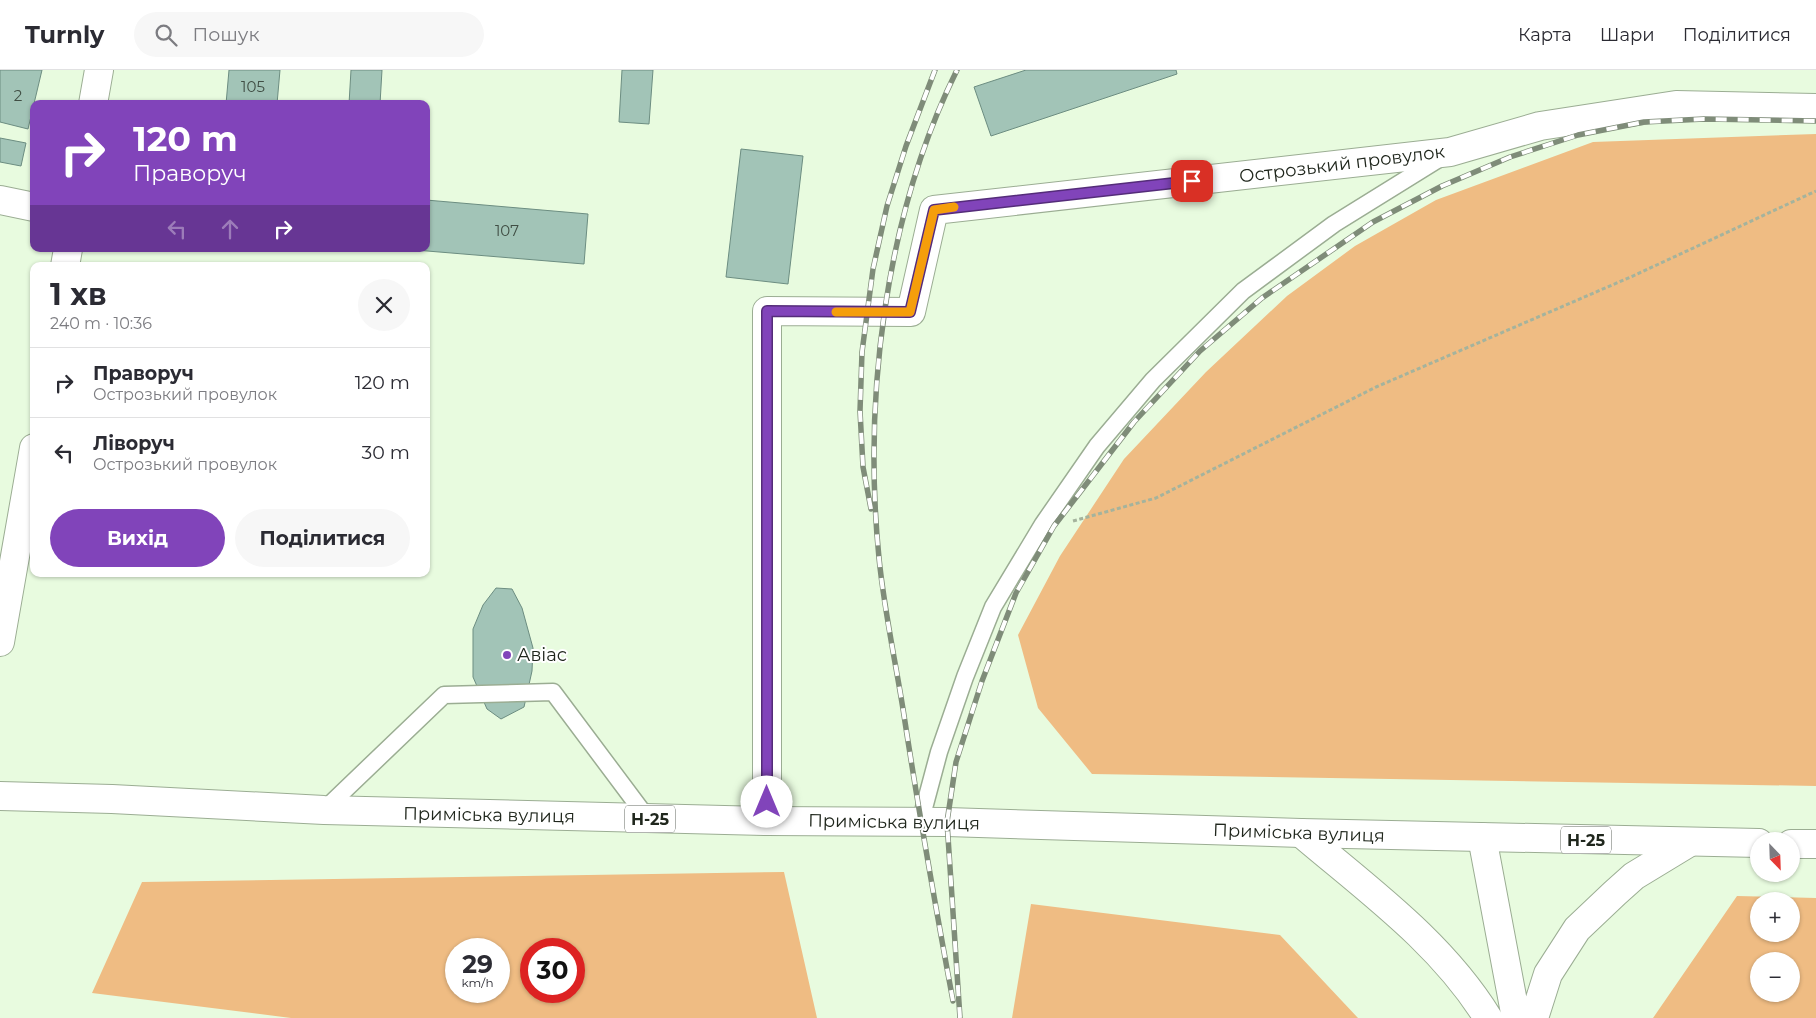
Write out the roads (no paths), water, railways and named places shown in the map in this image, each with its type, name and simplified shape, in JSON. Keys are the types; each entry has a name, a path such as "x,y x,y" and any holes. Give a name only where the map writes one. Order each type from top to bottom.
{"main road":[{"path":"94,100 99,70"},
{"name":"Острозький провулок","path":"767,821 767,311 910,312 934,210 1450,152 1540,126 1676,105 1816,108"},
{"path":"0,200 30,206"},
{"path":"1,630 30,470"},
{"name":"Приміська вулиця","path":"0,796 112,799 324,810 767,821 957,822 1301,833 1750,843"},
{"path":"1301,833 1397,912 1448,963 1472,993 1488,1018"},
{"path":"1482,837 1516,1018"},
{"path":"1534,1018 1548,974 1577,929 1634,876 1690,842"},
{"path":"1800,844 1816,844"}],"lane":[{"path":"920,823 939,752 993,606 1043,524 1097,446 1153,380 1242,291 1334,224 1450,152"},
{"path":"324,810 444,694 553,692 648,818"}],"railway":[{"path":"871,509 863,467 860,411 862,352 873,269 887,206 906,146 935,70"},
{"path":"953,1001 884,596 879,558 875,497 874,435 885,308 896,246 912,185 932,126 957,70"},
{"path":"960,1018 947,822 956,762 982,681 1016,593 1054,526 1134,422 1200,351 1262,298 1373,222 1442,186 1510,157 1578,135 1644,122 1704,119 1816,121"}],"place":[{"name":"Авіас","path":"507,655"}]}
